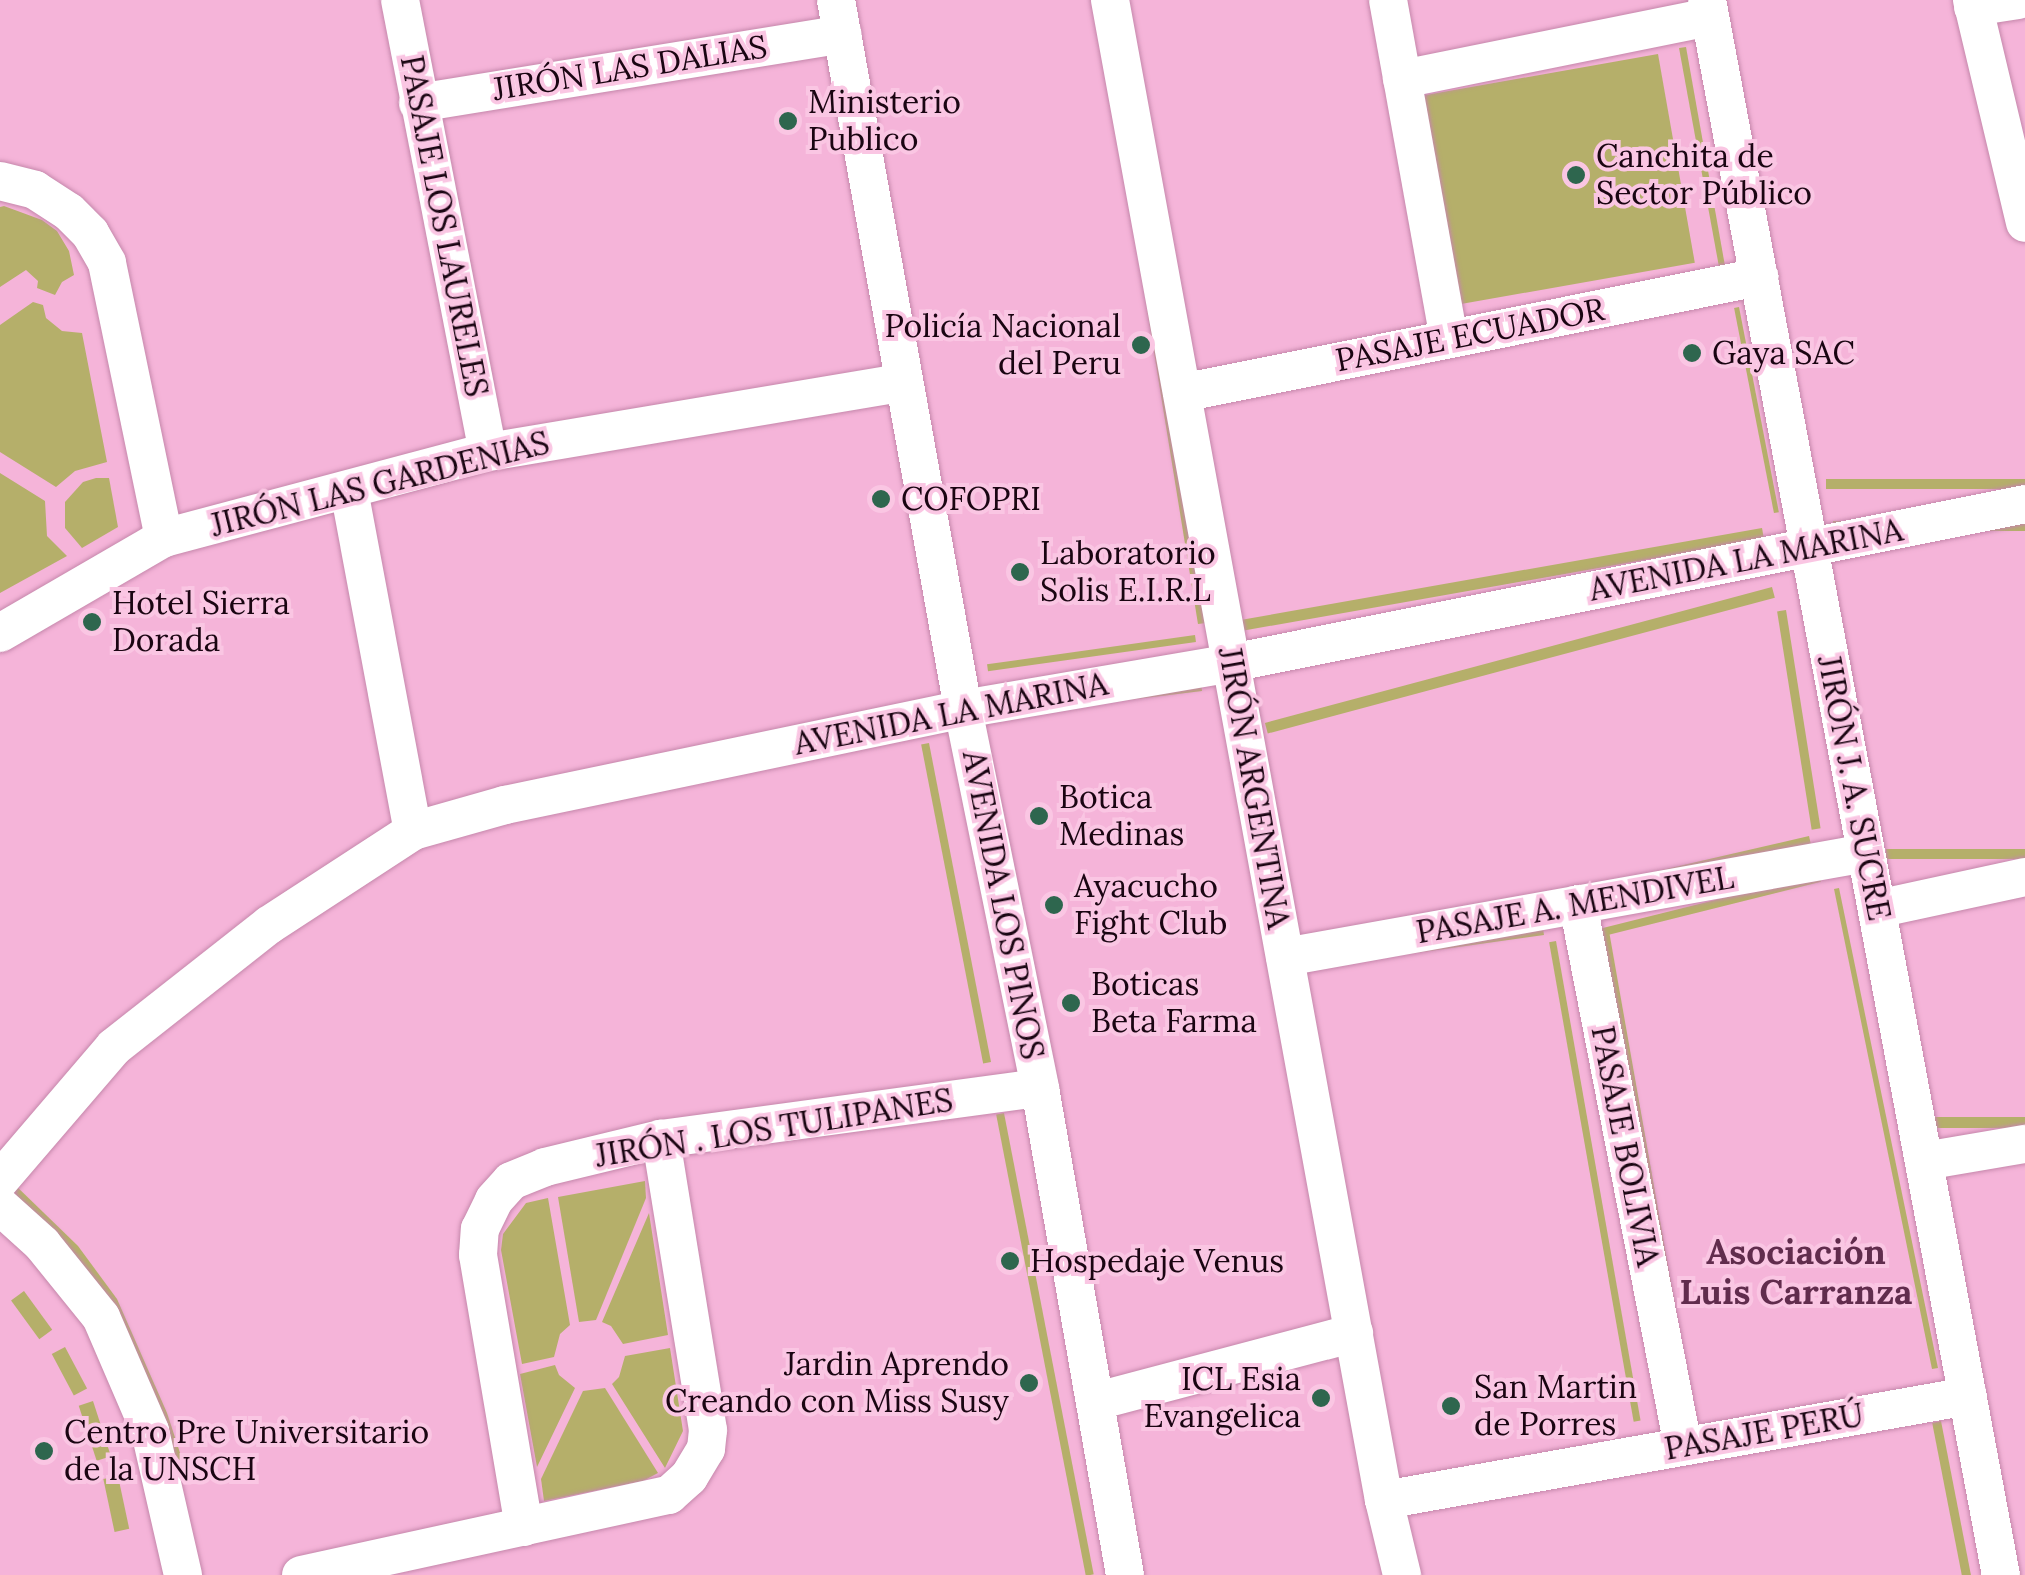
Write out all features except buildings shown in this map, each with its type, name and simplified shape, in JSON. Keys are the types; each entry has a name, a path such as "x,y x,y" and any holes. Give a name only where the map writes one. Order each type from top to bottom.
{"street":[{"name":"PASAJE LOS LAURELES","path":"400,0 488,452"},
{"name":"JIRÓN ARGENTINA","path":"1110,0 1384,1500 1402,1575"},
{"path":"1388,0 1449,339"},
{"path":"2018,0 1972,4 2025,223"},
{"path":"1402,79 1708,8"},
{"name":"JIRÓN J. A. SUCRE","path":"1708,8 2002,1575"},
{"name":"JIRÓN LAS DALIAS","path":"418,103 839,17"},
{"name":"AVENIDA LOS PINOS","path":"839,17 963,709 1040,1088 1125,1575"},
{"path":"0,181 36,190 68,212 90,234 107,263 164,538"},
{"name":"PASAJE ECUADOR","path":"1182,392 1758,277"},
{"name":"JIRÓN LAS GARDENIAS","path":"0,633 164,538 488,452 902,382"},
{"path":"349,490 413,831"},
{"name":"AVENIDA LA MARINA","path":"0,1180 114,1047 269,925 413,831 505,804 963,709 1231,663 2025,504"},
{"name":"PASAJE A. MENDIVEL","path":"1285,956 1866,852"},
{"path":"1877,909 2025,876"},
{"name":"PASAJE BOLIVIA","path":"1578,904 1683,1446"},
{"name":"JIRÓN . LOS TULIPANES","path":"524,1526 478,1255 480,1229 494,1200 511,1181 545,1166 661,1139 1040,1088"},
{"path":"301,1575 669,1495 690,1476 706,1449 708,1430 661,1139"},
{"path":"1924,1162 2025,1144"},
{"path":"0,1206 42,1244 101,1317 150,1431 183,1575"},
{"path":"1097,1401 1354,1333"},
{"name":"PASAJE PERÚ","path":"1384,1500 1968,1396"}],"shaded area":[{"path":"1097,0 1206,623 1198,624"},
{"path":"1686,47 1725,266 1719,267 1679,48"},
{"path":"1658,54 1695,263 1453,305 1416,97"},
{"path":"0,207 42,220 57,231 69,251 74,275 62,282 55,295 37,288 38,281 26,270 0,287"},
{"path":"33,302 43,305 46,318 62,331 82,333 107,462 75,471 56,487 0,452 0,325"},
{"path":"1739,307 1779,512 1774,513 1734,308"},
{"path":"0,473 45,501 47,536 67,556 0,593"},
{"path":"109,478 118,527 82,548 65,528 65,502 83,482"},
{"path":"1826,479 2025,479 2025,489 1826,489"},
{"path":"1833,521 2025,521 2025,531 1833,531"},
{"path":"1762,528 1764,539 1244,631 1242,620"},
{"path":"1772,587 1775,598 1268,734 1265,723"},
{"path":"1786,610 1821,828 1812,830 1777,611"},
{"path":"1195,635 1196,642 988,671 987,664"},
{"path":"1201,683 1202,691 994,717 993,709"},
{"path":"929,743 991,1062 983,1064 921,745"},
{"path":"1809,836 1811,845 1309,961 1307,952"},
{"path":"1886,849 2025,849 2025,859 1886,859"},
{"path":"1819,874 1821,882 1597,938 1595,930"},
{"path":"1839,888 1938,1368 1932,1369 1834,889"},
{"path":"1543,928 1544,935 1309,968 1308,961"},
{"path":"1609,931 1693,1410 1683,1412 1598,933"},
{"path":"1556,941 1641,1421 1634,1422 1549,942"},
{"path":"1004,1113 1094,1574 1086,1575 996,1115"},
{"path":"1926,1117 2025,1117 2025,1128 1926,1128"},
{"path":"645,1181 646,1198 596,1320 579,1322 558,1197"},
{"path":"12,1182 78,1246 117,1299 167,1413 182,1459 169,1463 3,1192"},
{"path":"548,1198 570,1325 560,1334 554,1357 522,1364 501,1250 503,1234 526,1203"},
{"path":"649,1213 668,1335 623,1344 611,1326 602,1322"},
{"path":"24,1291 52,1330 39,1339 11,1300"},
{"path":"65,1347 87,1388 74,1396 52,1354"},
{"path":"670,1348 683,1431 665,1468 612,1384 619,1377 625,1356"},
{"path":"555,1365 559,1375 575,1388 537,1467 520,1374"},
{"path":"605,1388 658,1473 643,1481 544,1501 541,1479 583,1391"},
{"path":"93,1401 111,1456 97,1461 79,1406"},
{"path":"1941,1421 1971,1575 1962,1575 1932,1423"},
{"path":"118,1476 129,1529 115,1532 103,1479"}],"place":[{"name":"Ministerio Publico","path":"788,121"},
{"name":"Canchita de Sector Público","path":"1576,175"},
{"name":"Policía Nacional del Peru","path":"1141,345"},
{"name":"Gaya SAC","path":"1692,353"},
{"name":"COFOPRI","path":"881,499"},
{"name":"Laboratorio Solis E.I.R.L","path":"1020,572"},
{"name":"Hotel Sierra Dorada","path":"92,622"},
{"name":"Botica Medinas","path":"1039,816"},
{"name":"Ayacucho Fight Club","path":"1054,905"},
{"name":"Boticas Beta Farma","path":"1071,1003"},
{"name":"Hospedaje Venus","path":"1010,1261"},
{"name":"Jardin Aprendo Creando con Miss Susy","path":"1029,1383"},
{"name":"ICL Esia Evangelica","path":"1321,1398"},
{"name":"San Martin de Porres","path":"1451,1406"},
{"name":"Centro Pre Universitario de la UNSCH","path":"44,1451"}],"district":[{"name":"Asociación Luis Carranza","path":"1796,1272"}]}
